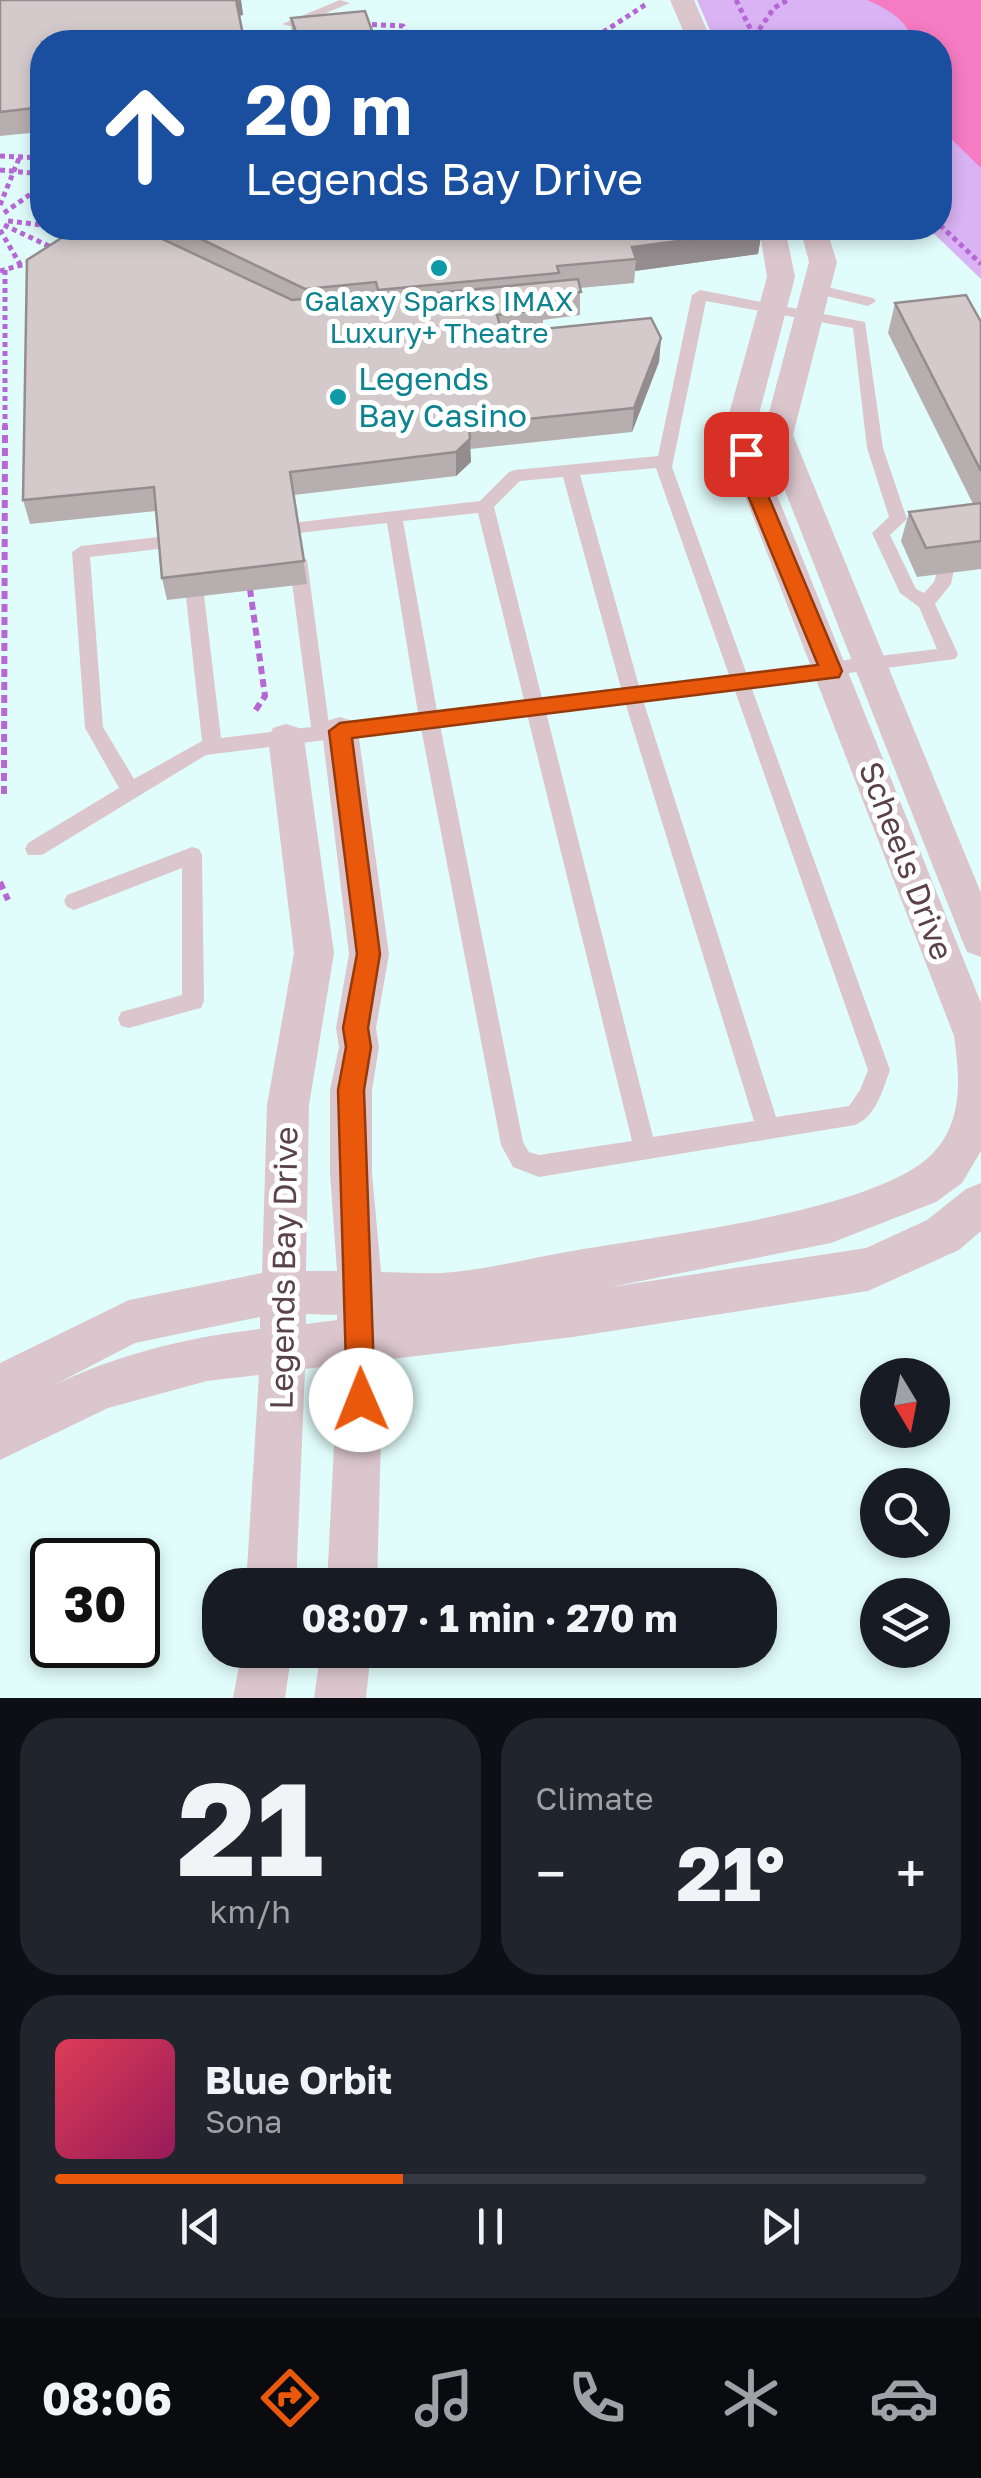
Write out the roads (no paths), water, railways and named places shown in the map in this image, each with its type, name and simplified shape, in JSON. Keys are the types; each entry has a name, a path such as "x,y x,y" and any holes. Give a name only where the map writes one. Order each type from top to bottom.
{"street":[{"path":"682,0 695,30"},
{"name":"Scheels Drive","path":"0,1388 130,1322 359,1275 444,1295 743,1242 831,1222 922,1188 947,1169 972,1127 979,1101 981,1078 974,1036 752,481 746,454 744,414 799,303 781,276 774,240"},
{"path":"817,240 823,262 799,303 778,435 981,940"},
{"path":"746,454 765,466 837,640 870,665"},
{"path":"831,671 863,698 924,854 955,876"},
{"name":"Legends Bay Drive","path":"272,1568 288,1105 314,953 316,734"},
{"name":"Legends Bay Drive","path":"316,734 368,954 351,1090 361,1400 353,1568"},
{"path":"0,1436 102,1386 207,1358 573,1316 868,1270 943,1235 981,1203"},
{"path":"259,1698 264,1668"},
{"path":"340,1698 344,1668"}],"lane":[{"path":"288,24 344,3"},
{"path":"394,516 429,720 512,1145 521,1160 539,1166 855,1115 869,1096 879,1070 664,467 700,295 799,303 868,301"},
{"path":"35,850 202,748 950,654 926,603 909,593 882,533 906,522 882,486 874,456 860,324 799,303"},
{"path":"259,532 485,506 514,476 666,461"},
{"path":"570,470 632,694 768,1129"},
{"path":"485,506 646,1148"},
{"path":"294,528 316,734"},
{"path":"132,791 94,728 81,552 198,538 212,747"},
{"path":"926,603 942,584 946,570"},
{"path":"74,901 192,855 193,1001 129,1019"}],"place":[{"name":"Galaxy Sparks IMAX Luxury+ Theatre","path":"439,268"},
{"name":"Legends Bay Casino","path":"338,397"}]}
